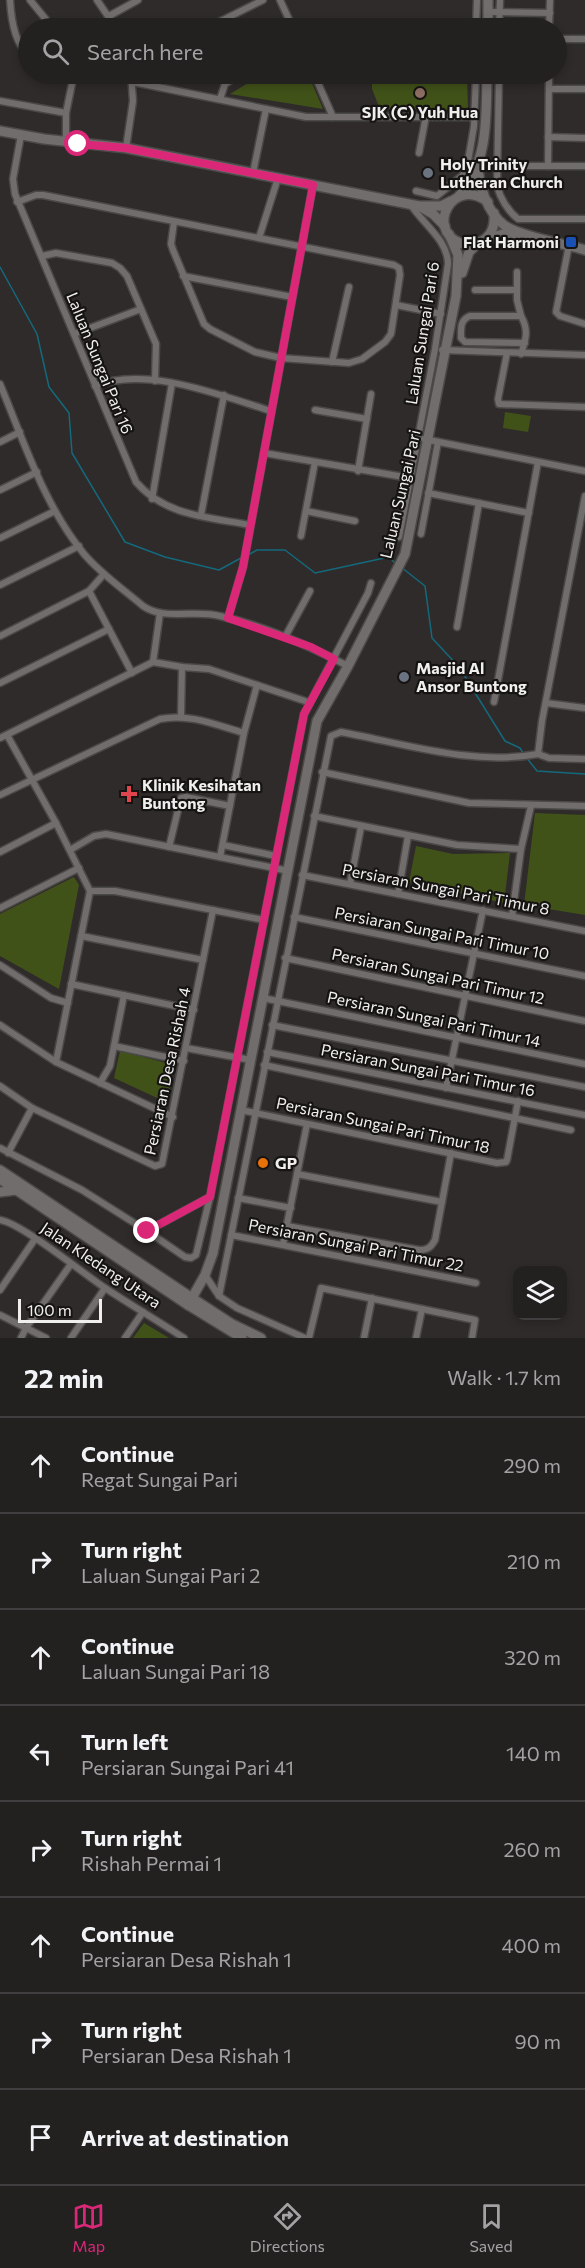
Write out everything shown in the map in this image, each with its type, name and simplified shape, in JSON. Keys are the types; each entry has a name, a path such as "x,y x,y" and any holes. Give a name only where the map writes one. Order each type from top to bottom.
{"main road":[{"path":"488,0 488,18"},
{"path":"487,84 486,121 478,166 479,183 494,213 504,225 511,229 585,254"},
{"path":"0,131 66,142 126,148 415,206 428,210 461,244 481,242 506,233 585,250"},
{"path":"447,230 445,213 470,184 478,166"},
{"path":"415,206 441,206 455,199 475,195 488,202"},
{"path":"456,296 465,260 492,232 495,223 494,213"},
{"name":"Laluan Sungai Pari","path":"190,1302 205,1275 213,1253 317,721 405,554 440,350 456,296 458,255 447,230"},
{"name":"Jalan Kledang Utara","path":"1,1176 16,1190 190,1302 261,1338"},
{"name":"Jalan Kledang Utara","path":"1,1176 242,1338"},
{"path":"0,1192 16,1190"}],"street":[{"path":"10,0 18,39"},
{"path":"30,0 45,18"},
{"path":"98,0 109,16 138,0"},
{"path":"227,18 263,0"},
{"path":"280,0 288,18"},
{"path":"476,18 477,0"},
{"path":"500,0 500,18"},
{"path":"550,0 550,18"},
{"path":"488,12 550,13"},
{"path":"567,39 585,39"},
{"path":"66,142 66,113 72,84"},
{"path":"126,148 131,122 133,84"},
{"path":"143,84 306,117 475,117"},
{"path":"220,99 225,84"},
{"path":"318,84 333,117"},
{"path":"416,191 437,196 463,175 467,166 475,117 476,84"},
{"path":"499,84 497,186 499,195 518,219 585,219"},
{"path":"548,166 549,84"},
{"path":"549,89 585,89"},
{"path":"0,101 66,113"},
{"path":"253,173 266,109"},
{"path":"419,153 426,116"},
{"name":"Laluan Sungai Pari 16","path":"21,135 13,179 17,202 42,256 128,468 136,482 152,499 180,512 250,525"},
{"path":"548,137 585,138"},
{"path":"497,166 585,166"},
{"path":"259,238 278,178"},
{"path":"228,618 248,542 313,185"},
{"path":"17,202 36,195 43,195 394,265 399,268 400,275 391,334 385,342 355,362 332,362 281,358 255,352 210,329 200,317 171,244 174,222"},
{"name":"Laluan Sungai Pari 6","path":"415,206 448,257 441,314 440,350"},
{"path":"569,248 556,312 560,316 585,324"},
{"path":"42,256 56,253 112,263 120,267 127,276 156,344 155,381"},
{"path":"517,272 518,309 526,328 525,343 521,354"},
{"path":"183,276 292,297"},
{"path":"332,362 349,287"},
{"path":"475,290 517,290"},
{"path":"396,305 441,314"},
{"path":"74,334 141,309"},
{"path":"522,316 465,318 462,322 461,338 465,342 525,343"},
{"path":"440,350 585,355"},
{"path":"507,353 499,404 585,407"},
{"path":"95,386 114,381 172,383 224,395 271,411"},
{"path":"152,499 172,383"},
{"path":"0,385 55,512 79,546 104,574 143,606 160,614 206,614 228,618 285,637 348,666"},
{"path":"358,471 371,394"},
{"path":"201,515 224,395"},
{"path":"315,410 367,419"},
{"path":"0,442 20,432"},
{"path":"399,537 410,478 423,439 585,471"},
{"path":"421,534 438,442"},
{"path":"264,453 358,471 410,478"},
{"path":"301,536 315,462"},
{"path":"494,702 538,462"},
{"path":"0,490 37,472"},
{"path":"428,493 529,513"},
{"path":"538,754 546,703 583,521 585,496"},
{"path":"457,627 479,503"},
{"path":"306,511 355,521"},
{"path":"0,538 55,512"},
{"path":"0,585 79,546"},
{"path":"0,636 89,591 104,574"},
{"path":"0,1148 82,1190 185,1257 191,1258 198,1251 304,714 308,702 334,659 371,583"},
{"path":"89,591 132,673"},
{"path":"285,637 310,591"},
{"path":"153,662 160,614"},
{"path":"0,683 109,628"},
{"path":"0,738 153,662 209,669 308,702"},
{"path":"181,717 182,667"},
{"path":"220,857 244,733 257,685"},
{"path":"546,703 585,708"},
{"path":"0,795 159,719 193,718 244,733"},
{"path":"219,1296 329,740 335,733 341,732 462,755 513,759 538,754 549,758 585,759"},
{"path":"7,735 56,823 90,891 56,1062"},
{"path":"322,772 469,803 585,806"},
{"path":"170,847 181,798 230,806"},
{"path":"512,916 521,849 531,806"},
{"path":"314,816 457,845 521,849"},
{"path":"0,852 56,823"},
{"path":"350,884 361,827"},
{"path":"70,850 100,834 289,872"},
{"path":"398,894 408,836"},
{"path":"223,845 276,856"},
{"path":"0,908 79,868"},
{"name":"Persiaran Sungai Pari Timur 8","path":"302,875 585,930"},
{"path":"90,891 115,891 264,920"},
{"name":"Persiaran Desa Rishah 4","path":"0,1086 32,1108 159,1166 164,1161 213,910"},
{"path":"446,1088 483,910"},
{"name":"Persiaran Sungai Pari Timur 10","path":"294,917 585,976"},
{"path":"81,936 203,960"},
{"name":"Persiaran Sungai Pari Timur 12","path":"285,958 585,1021"},
{"path":"0,964 51,998 68,1003"},
{"path":"71,984 194,1010"},
{"path":"100,1083 110,1066 124,995"},
{"name":"Persiaran Sungai Pari Timur 14","path":"263,998 585,1064"},
{"path":"0,1025 56,1062 172,1117"},
{"path":"272,1025 585,1087"},
{"path":"114,1046 184,1060"},
{"path":"186,1048 251,1060"},
{"name":"Persiaran Sungai Pari Timur 16","path":"267,1052 585,1115"},
{"name":"Persiaran Sungai Pari Timur 16","path":"264,1065 515,1116 571,1130"},
{"path":"515,1116 518,1101"},
{"path":"8,1153 32,1108"},
{"name":"Persiaran Sungai Pari Timur 18","path":"241,1110 497,1163 506,1162 515,1116"},
{"path":"283,1244 307,1124"},
{"path":"287,1226 426,1250 435,1240 451,1153"},
{"path":"297,1174 442,1202"},
{"path":"238,1198 291,1208"},
{"path":"209,1200 222,1206"},
{"path":"147,1231 209,1200"},
{"name":"Jalan Kledang Utara","path":"0,1220 6,1221 35,1239 105,1288 184,1338"},
{"name":"Persiaran Sungai Pari Timur 22","path":"231,1235 476,1283"},
{"path":"0,1290 35,1239"},
{"path":"21,1338 71,1264"},
{"path":"205,1275 219,1296 254,1317 304,1338"},
{"path":"71,1338 105,1288"},
{"path":"309,1338 321,1288 475,1320 472,1338"},
{"path":"364,1338 372,1298"},
{"path":"416,1338 422,1309"},
{"path":"125,1338 143,1312"},
{"path":"0,1315 46,1338"}],"green space":[{"path":"246,84 312,84 323,109 230,94"},
{"name":"SJK (C) Yuh Hua","path":"372,84 467,84 468,110 380,109"},
{"path":"505,412 531,416 528,432 503,428"},
{"path":"535,813 585,815 585,915 524,905"},
{"path":"416,846 453,854 510,853 504,903 409,882"},
{"path":"74,877 79,885 59,989 0,956 0,914"},
{"path":"120,1051 174,1065 168,1103 114,1078"},
{"path":"144,1323 169,1338 133,1338"}],"waterway":[{"path":"0,267 37,334 49,387 69,413 72,453 125,542 165,557 219,570 241,558"},
{"path":"248,555 257,550 285,550 315,573 389,557 395,563"},
{"path":"401,567 425,586 432,638 459,667 505,741 520,748 523,753"},
{"path":"526,757 537,771 585,774"}],"place":[{"name":"SJK (C) Yuh Hua","path":"420,93"},
{"name":"Holy Trinity Lutheran Church","path":"428,173"},
{"name":"Flat Harmoni","path":"571,242"},
{"name":"Masjid Al Ansor Buntong","path":"404,677"},
{"name":"Klinik Kesihatan Buntong","path":"129,794"},
{"name":"GP","path":"263,1163"}],"route":[{"path":"78,144 126,148 313,185 243,567 228,618 311,647 334,659 308,702 304,714 210,1197 147,1231"}]}
